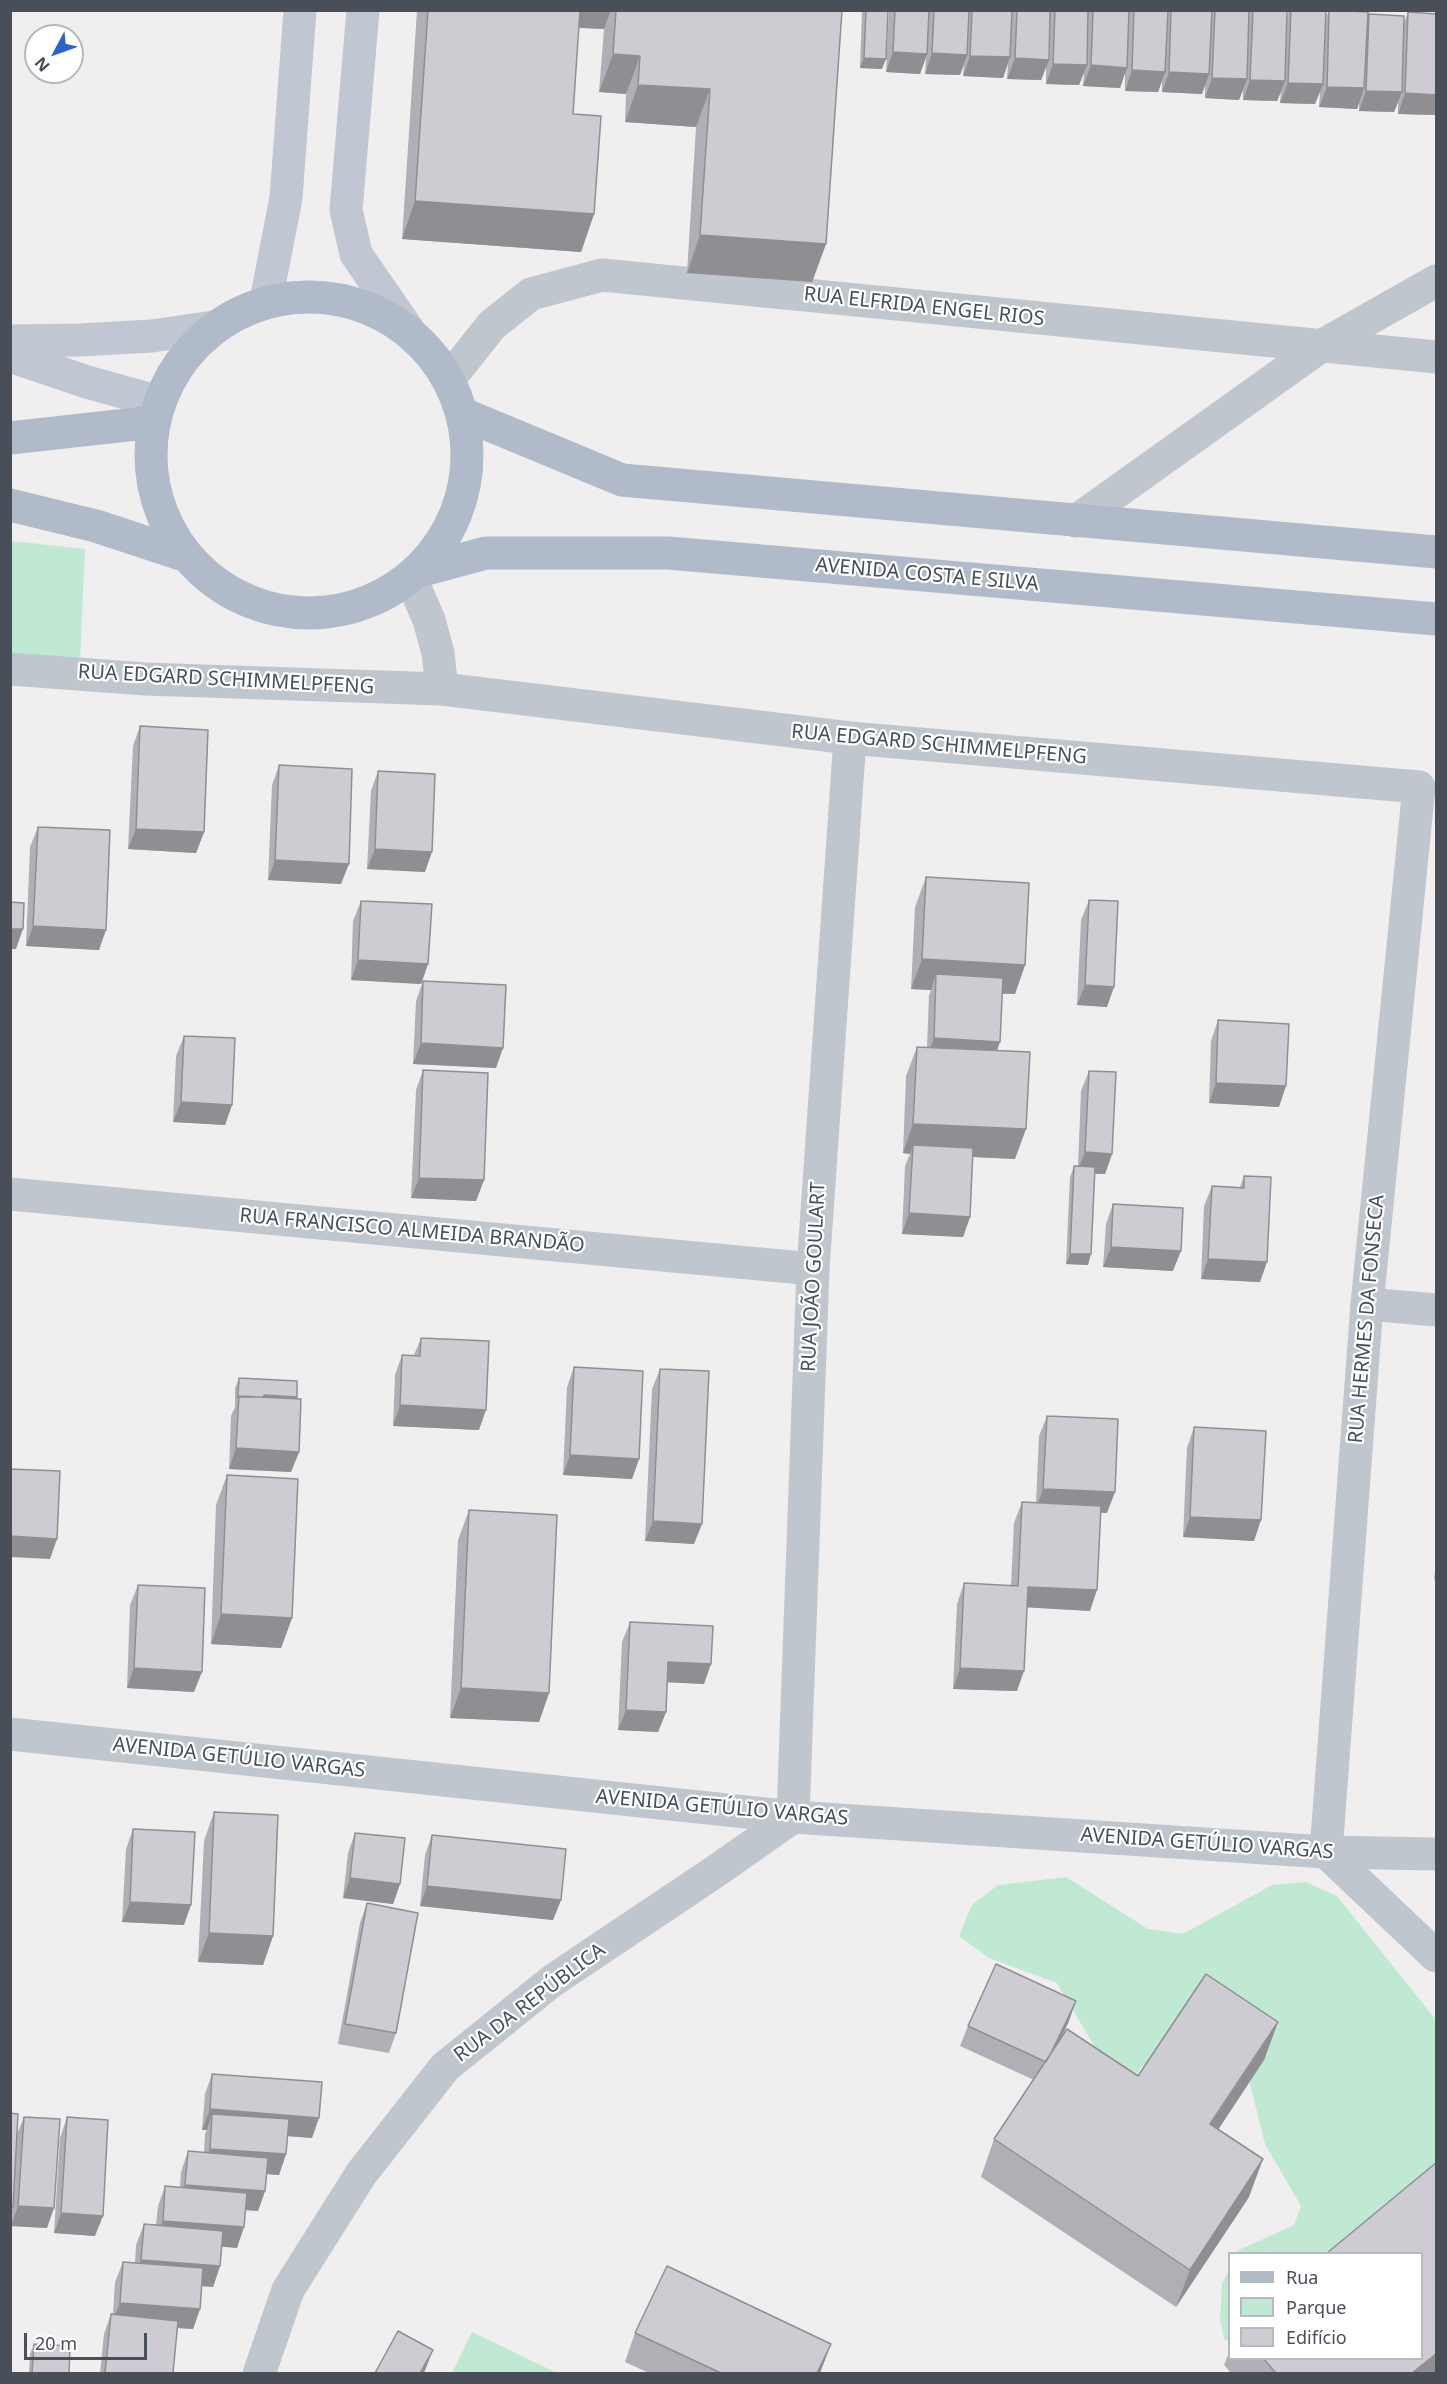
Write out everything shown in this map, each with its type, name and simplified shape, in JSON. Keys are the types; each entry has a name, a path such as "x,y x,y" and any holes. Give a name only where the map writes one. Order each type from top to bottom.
{"main road":[{"path":"266,301 286,198 300,10"},
{"path":"363,10 346,210 356,254 409,331"},
{"name":"AVENIDA COSTA E SILVA","path":"415,575 452,526 468,471 463,414 449,379 409,331 341,298 266,301 213,327 181,360 156,412 151,457 155,492 167,526 187,556 207,576 255,604 309,614 363,605 415,575 486,554 668,553 1437,619"},
{"path":"10,341 152,336 213,327"},
{"path":"10,356 87,382 156,412"},
{"path":"10,438 156,412"},
{"path":"463,414 622,480 1437,552"},
{"name":"AVENIDA COSTA E SILVA","path":"10,505 96,526 187,556"}],"street":[{"name":"RUA ELFRIDA ENGEL RIOS","path":"449,379 492,325 531,294 602,275 1437,357"},
{"path":"1076,520 1321,346 1437,280"},
{"path":"415,575 438,653 442,689"},
{"name":"RUA EDGARD SCHIMMELPFENG","path":"10,669 145,679 442,689 850,738 1428,788"},
{"name":"RUA JOÃO GOULART","path":"793,1817 813,1269 850,738"},
{"name":"RUA HERMES DA FONSECA","path":"1326,1852 1367,1304 1428,788"},
{"name":"RUA FRANCISCO ALMEIDA BRANDÃO","path":"10,1194 813,1269"},
{"path":"1367,1304 1437,1310"},
{"name":"AVENIDA GETÚLIO VARGAS","path":"10,1734 793,1817 1326,1852 1437,1854"},
{"name":"RUA DA REPÚBLICA","path":"260,2373 288,2290 362,2174 444,2067 552,1981 698,1884 793,1817"},
{"path":"1326,1852 1437,1956"}],"green space":[{"path":"11,541 85,549 80,662 11,655"},
{"path":"1066,1877 1148,1929 1183,1934 1272,1885 1305,1882 1337,1896 1436,2020 1436,2188 1356,2252 1238,2252 1294,2225 1301,2206 1265,2144 1248,2076 1227,2016 1141,2067 1095,2157 1080,2075 1093,2044 1057,1983 989,1958 959,1936 972,1905 998,1885"},
{"path":"1228,2272 1228,2341 1224,2339 1220,2319 1222,2284"},
{"path":"472,2332 557,2373 452,2373"}],"building":[{"path":"428,10 580,10 573,114 601,116 594,214 415,201"},
{"path":"616,10 842,10 826,244 700,235 710,89 638,85 640,56 613,54"},
{"path":"866,10 888,10 886,59 864,58"},
{"path":"895,10 929,10 927,54 893,52"},
{"path":"934,10 969,10 967,55 932,53"},
{"path":"972,10 1012,10 1010,57 970,56"},
{"path":"1017,10 1050,10 1049,60 1015,58"},
{"path":"1055,10 1088,10 1087,65 1053,64"},
{"path":"1093,10 1129,10 1127,68 1091,65"},
{"path":"1134,10 1168,10 1165,72 1132,70"},
{"path":"1171,10 1212,10 1209,74 1169,72"},
{"path":"1215,10 1249,10 1247,79 1212,78"},
{"path":"1253,10 1287,10 1285,81 1250,80"},
{"path":"1291,10 1326,10 1323,84 1288,83"},
{"path":"1329,10 1368,12 1364,88 1327,87"},
{"path":"1408,12 1437,14 1437,95 1405,93"},
{"path":"1369,14 1404,16 1402,92 1366,91"},
{"path":"140,726 208,730 204,832 136,829"},
{"path":"279,765 352,769 349,864 275,860"},
{"path":"378,771 435,774 432,852 375,849"},
{"path":"38,827 110,830 106,930 33,926"},
{"path":"926,877 1029,883 1025,965 922,959"},
{"path":"1089,900 1118,901 1114,987 1085,985"},
{"path":"361,901 432,904 428,964 358,960"},
{"path":"10,902 24,903 23,929 10,929"},
{"path":"936,974 1003,978 1000,1042 934,1038"},
{"path":"423,981 506,985 503,1048 421,1043"},
{"path":"1218,1020 1289,1024 1286,1086 1216,1083"},
{"path":"184,1036 235,1038 232,1105 181,1102"},
{"path":"917,1047 1030,1052 1026,1129 913,1124"},
{"path":"423,1070 488,1073 484,1180 419,1178"},
{"path":"1089,1071 1116,1072 1112,1154 1085,1152"},
{"path":"913,1145 973,1148 970,1217 909,1213"},
{"path":"1074,1166 1095,1167 1091,1254 1070,1254"},
{"path":"1244,1176 1271,1177 1267,1262 1208,1259 1212,1186 1244,1188"},
{"path":"1113,1204 1183,1208 1181,1251 1111,1247"},
{"path":"421,1338 489,1341 486,1410 400,1405 402,1355 420,1356"},
{"path":"574,1367 643,1371 639,1459 570,1455"},
{"path":"660,1369 709,1371 702,1524 653,1521"},
{"path":"239,1378 297,1381 297,1397 264,1395 263,1397 238,1397"},
{"path":"239,1396 301,1399 299,1452 236,1448"},
{"path":"1047,1416 1118,1419 1115,1492 1043,1489"},
{"path":"1194,1427 1266,1431 1261,1520 1190,1517"},
{"path":"10,1469 60,1471 57,1539 10,1536"},
{"path":"227,1475 298,1479 292,1618 221,1614"},
{"path":"1022,1502 1101,1506 1097,1590 1028,1587 1024,1671 960,1668 964,1583 1018,1586"},
{"path":"469,1510 557,1515 549,1693 461,1688"},
{"path":"138,1585 205,1588 202,1672 134,1668"},
{"path":"630,1622 713,1626 711,1664 668,1662 666,1712 626,1710"},
{"path":"214,1812 278,1815 273,1936 209,1933"},
{"path":"133,1829 195,1832 191,1905 130,1902"},
{"path":"355,1833 405,1838 400,1884 350,1878"},
{"path":"432,1835 566,1849 561,1900 427,1886"},
{"path":"367,1903 418,1913 396,2033 345,2024"},
{"path":"996,1964 1076,2001 1046,2062 968,2026"},
{"path":"1206,1974 1278,2022 1210,2124 1263,2159 1190,2270 994,2139 1067,2029 1138,2076"},
{"path":"212,2074 322,2082 319,2118 210,2109"},
{"path":"10,2113 18,2114 13,2207 10,2207"},
{"path":"212,2114 289,2119 286,2154 210,2149"},
{"path":"24,2117 60,2119 54,2208 18,2206"},
{"path":"67,2117 108,2120 103,2216 61,2213"},
{"path":"188,2151 268,2158 265,2191 185,2185"},
{"path":"1437,2162 1437,2353 1412,2373 1276,2373 1265,2360 1423,2360 1423,2252 1328,2252"},
{"path":"165,2186 247,2193 244,2227 163,2221"},
{"path":"144,2224 223,2231 220,2266 141,2260"},
{"path":"123,2262 203,2268 200,2309 120,2303"},
{"path":"667,2266 831,2344 817,2373 721,2373 635,2333"},
{"path":"111,2314 178,2321 173,2373 105,2373"},
{"path":"398,2331 433,2350 420,2373 375,2373"},
{"path":"34,2344 70,2346 69,2373 32,2373"}]}
